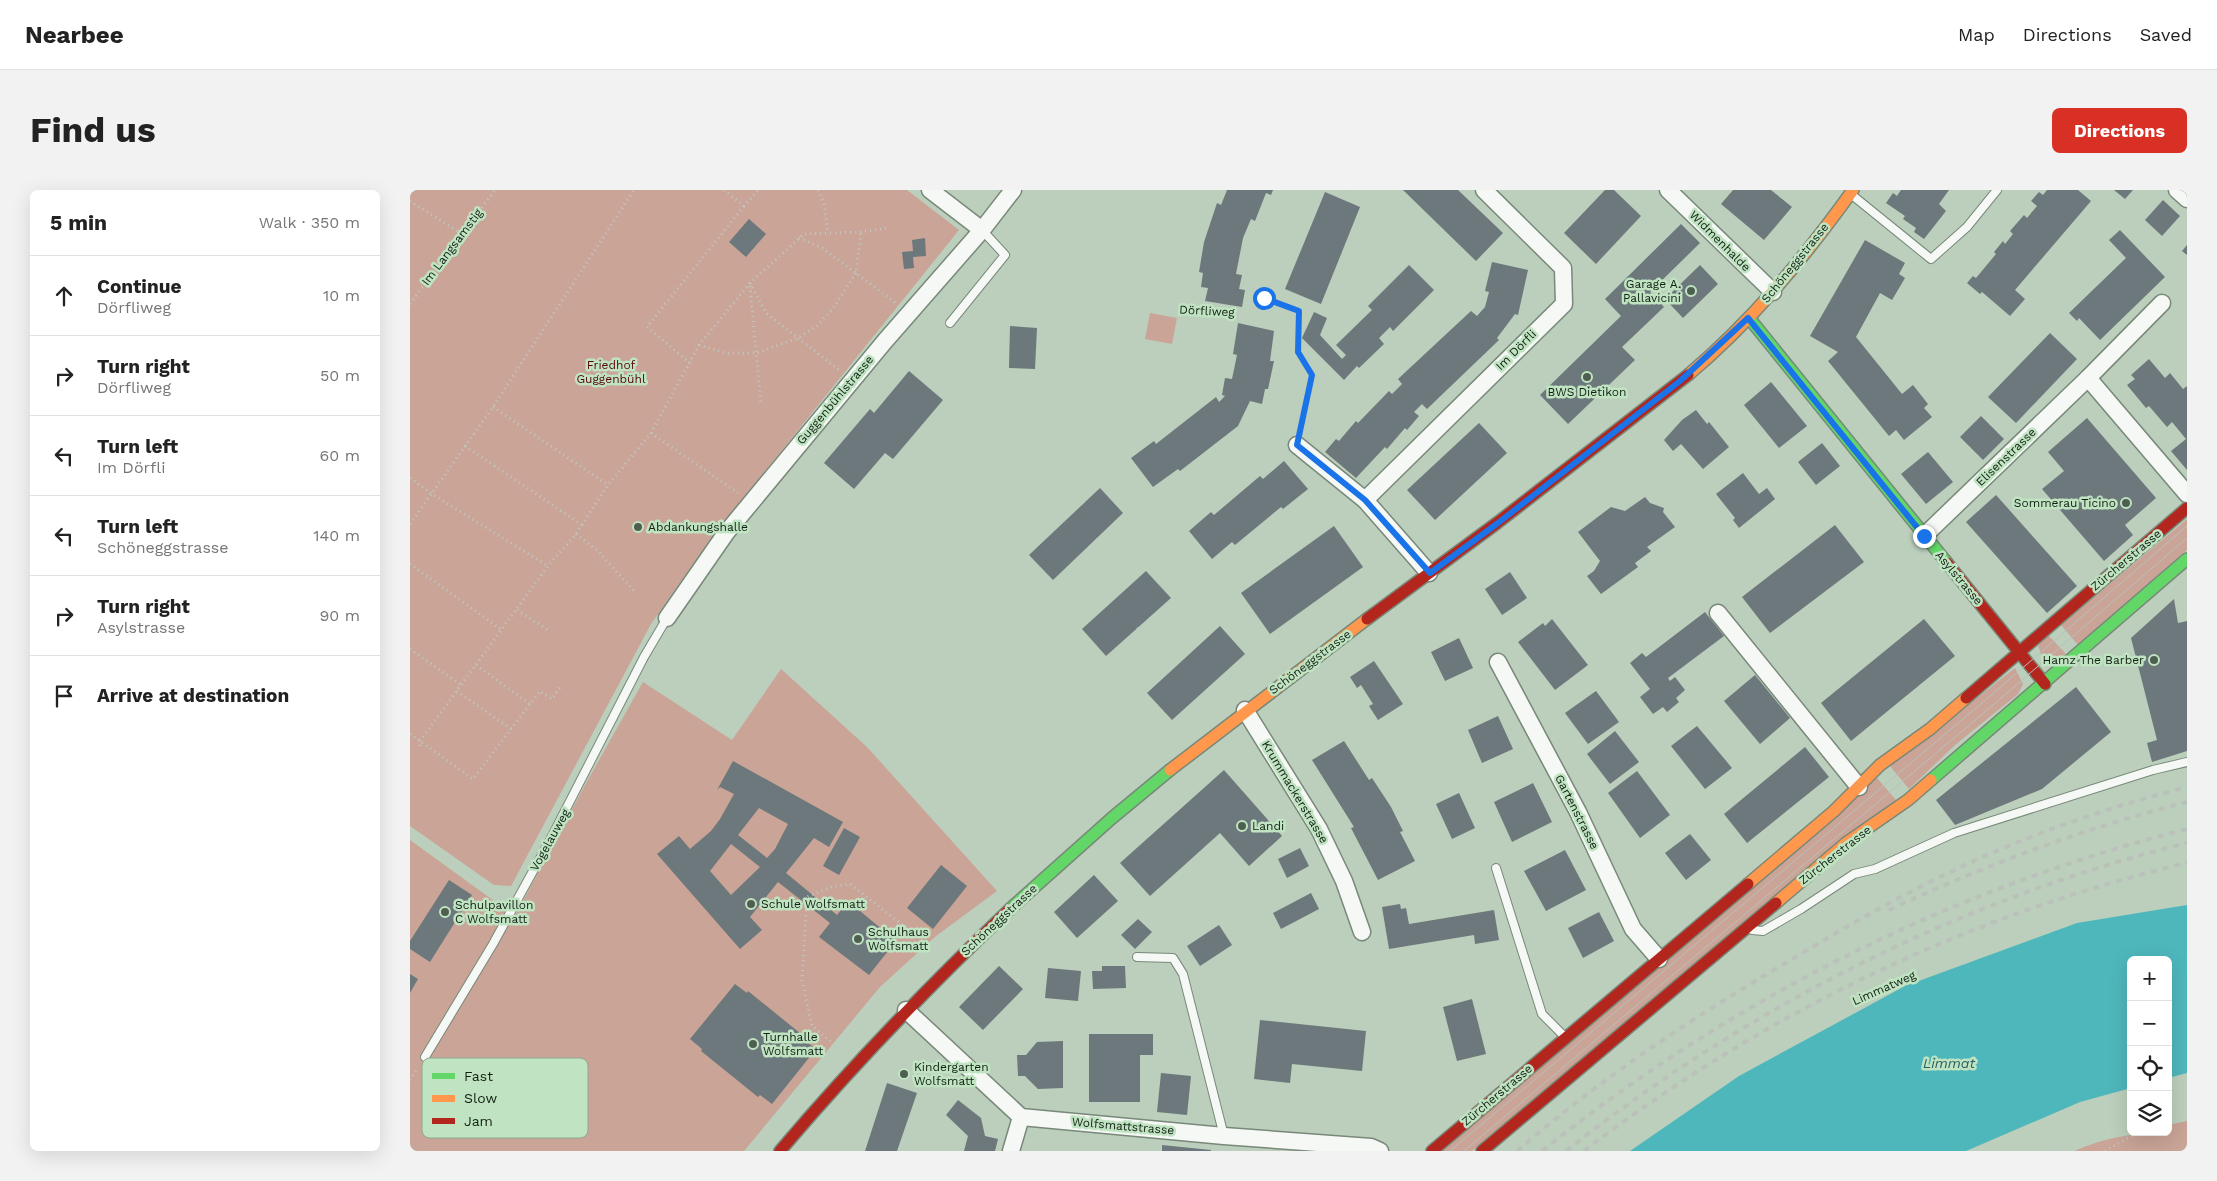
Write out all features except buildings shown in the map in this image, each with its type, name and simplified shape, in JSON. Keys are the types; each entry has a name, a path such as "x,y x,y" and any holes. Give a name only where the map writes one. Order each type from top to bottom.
{"main road":[{"name":"Schöneggstrasse","path":"780,1151 856,1063 906,1010 1031,890 1123,808 1245,710 1498,523 1680,381 1773,292 1852,192"},
{"name":"Asylstrasse","path":"1748,318 2045,684"},
{"name":"Zürcherstrasse","path":"1432,1151 1834,811 1880,765 1930,729 2187,508"},
{"name":"Zürcherstrasse","path":"1482,1151 1846,843 1908,800 2045,684 2187,559"}],"street":[{"path":"930,190 982,230"},
{"name":"Guggenbühlstrasse","path":"667,618 726,533 852,380 982,230 1012,190"},
{"path":"1484,190 1563,268 1564,304"},
{"name":"Widmenhalde","path":"1668,190 1773,292"},
{"path":"2177,190 2187,199"},
{"name":"Elisenstrasse","path":"1924,536 2088,378 2162,303"},
{"name":"Im Dörfli","path":"1365,500 1564,304"},
{"path":"2088,378 2187,494"},
{"path":"1297,445 1365,500 1430,573"},
{"path":"1718,613 1859,787"},
{"name":"Gartenstrasse","path":"1498,662 1578,812 1634,929 1658,959"},
{"name":"Krummackerstrasse","path":"1245,710 1319,829 1344,881 1362,932"},
{"path":"906,1010 1021,1116 1011,1151"},
{"name":"Wolfsmattstrasse","path":"1021,1116 1224,1136 1371,1147 1380,1151"}],"lane":[{"path":"1852,192 1931,259 1967,226 1997,190"},
{"path":"950,323 1005,254 982,230"},
{"name":"Vogelauweg","path":"425,1057 493,944 574,797 644,657 667,618"},
{"path":"1745,929 1763,931 1801,910 1854,874 1875,870 1954,833 2153,770 2187,762"},
{"path":"1496,868 1542,1014 1565,1037"},
{"path":"1137,957 1173,958 1183,974 1224,1136"}],"path":[{"name":"Im Langsamstig","path":"410,304 495,190"},
{"path":"410,524 493,407 634,190"},
{"path":"724,190 744,206"},
{"path":"690,363 647,327 758,190"},
{"path":"818,190 824,204 828,232"},
{"name":"Dörfliweg","path":"1124,190 1119,206 1116,237 1121,266 1136,288 1157,306 1178,310 1250,313 1264,298"},
{"path":"1277,190 1270,210 1263,216 1250,248 1248,277 1250,286 1257,294 1264,298 1299,311 1307,312 1314,305 1325,308 1369,196"},
{"path":"1312,375 1347,384 1376,366 1448,290 1447,283 1414,246 1411,234 1374,196 1357,197 1343,190"},
{"path":"410,201 462,234"},
{"path":"1564,304 1610,276 1683,204"},
{"path":"420,746 420,741 548,566 576,534 608,485 651,433 699,344 750,283 804,234 861,232 887,228"},
{"path":"699,344 726,353 756,353 798,338 818,326 829,314 856,273 861,232"},
{"path":"800,238 822,248 910,312"},
{"path":"750,283 766,313 852,380"},
{"path":"750,283 761,405"},
{"path":"1297,445 1312,375 1298,352 1299,311"},
{"path":"493,407 608,485"},
{"path":"651,433 751,502"},
{"path":"465,446 582,525"},
{"path":"410,478 432,494 548,566"},
{"path":"576,534 597,550 634,591"},
{"path":"1042,587 1049,588 1070,582 1124,552 1172,542 1281,684"},
{"path":"1090,545 1103,564"},
{"path":"410,564 502,630"},
{"path":"1137,628 1151,638 1207,588"},
{"path":"2176,592 2182,612 2187,611"},
{"path":"517,610 548,630"},
{"path":"410,649 461,685"},
{"path":"476,666 530,704"},
{"path":"410,734 473,779 540,691 552,699 560,687"},
{"path":"457,691 511,729"},
{"path":"410,833 513,905"},
{"path":"856,1063 812,1026 802,981 807,897 831,887 850,884 952,964"},
{"name":"Limmatweg","path":"1612,1151 1754,1053 1801,1027 1879,990 1964,956 2052,926 2187,895"},
{"path":"1362,932 1434,1114 1448,1136"},
{"path":"2172,1114 2187,1110"},
{"path":"2048,1151 2085,1136 2127,1124"},
{"path":"2105,1151 2131,1136"}],"green space":[{"name":"Friedhof Guggenbühl","path":"410,190 907,190 959,230 709,541 651,624 511,886 494,885 410,826"},
{"path":"1150,313 1177,318 1172,344 1145,339"},
{"path":"2187,519 2187,550 2078,645 2061,625"},
{"path":"2048,635 2066,654 2050,663 2042,656 2038,646"},
{"path":"2015,668 2023,684 2018,694 1955,745 1909,789 1890,766"},
{"name":"Schule Wolfsmatt","path":"781,669 867,747 997,891 936,936 880,987 744,1151 410,1151 410,840 515,916 643,682 732,740"},
{"path":"1877,778 1896,800 1472,1151 1442,1151"},
{"path":"2187,1121 2187,1151 2074,1151 2127,1136 2172,1136 2172,1124"}],"water":[{"name":"Limmat","path":"2187,905 2187,1073 2172,1077 2172,956 2127,956 2127,1089 2080,1102 1966,1151 1630,1151 1739,1076 1905,986 2077,923"}],"tram line":[{"path":"1450,1151 1982,703 2187,526"},
{"path":"1464,1151 1986,711 2187,538"}],"railway":[{"path":"1517,1151 1579,1100 1677,1030 1898,898 2024,839 2132,802 2187,787"},
{"path":"1889,910 1962,878 2036,849 2149,812 2187,802"},
{"path":"1542,1151 1615,1096 1690,1045 1767,998 1847,956 1929,917 2013,883 2099,854 2187,829"},
{"path":"1566,1151 1636,1099 1708,1050 1783,1005 1860,964 1939,927 2020,894 2103,866 2187,843"},
{"path":"1584,1151 1652,1101 1723,1056 1795,1013 1870,975 1947,941 2025,911 2105,885 2187,863"}],"traffic: fast":[{"path":"1749,318 1947,563"},
{"path":"1931,780 2187,559"},
{"path":"1010,909 1112,818 1170,770"}],"traffic: slow":[{"path":"1688,375 1734,333 1776,288 1816,240 1853,190"},
{"path":"1170,770 1367,619"},
{"path":"1748,884 1834,811 1880,765 1930,729 1966,698"},
{"path":"1776,903 1846,843 1908,800 1931,780"}],"traffic: jam":[{"path":"1367,619 1497,523 1688,375"},
{"path":"1966,698 2187,508"},
{"path":"1947,563 2045,684"},
{"path":"1432,1151 1748,884"},
{"path":"1482,1151 1776,903"},
{"path":"780,1151 892,1027 1010,909"}],"place":[{"name":"Garage A. Pallavicini","path":"1691,291"},
{"name":"BWS Dietikon","path":"1587,377"},
{"name":"Sommerau Ticino","path":"2126,503"},
{"name":"Abdankungshalle","path":"638,527"},
{"name":"Hamz The Barber","path":"2154,660"},
{"name":"Landi","path":"1242,826"},
{"name":"Schule Wolfsmatt","path":"751,904"},
{"name":"Schulpavillon C Wolfsmatt","path":"445,912"},
{"name":"Schulhaus Wolfsmatt","path":"858,939"},
{"name":"Turnhalle Wolfsmatt","path":"753,1044"},
{"name":"Kindergarten Wolfsmatt","path":"904,1074"}],"route":[{"path":"1264,298 1299,311 1298,352 1312,375 1297,445 1365,500 1430,573 1498,523 1523,501 1680,381 1728,339 1748,318 1924,536"}]}
